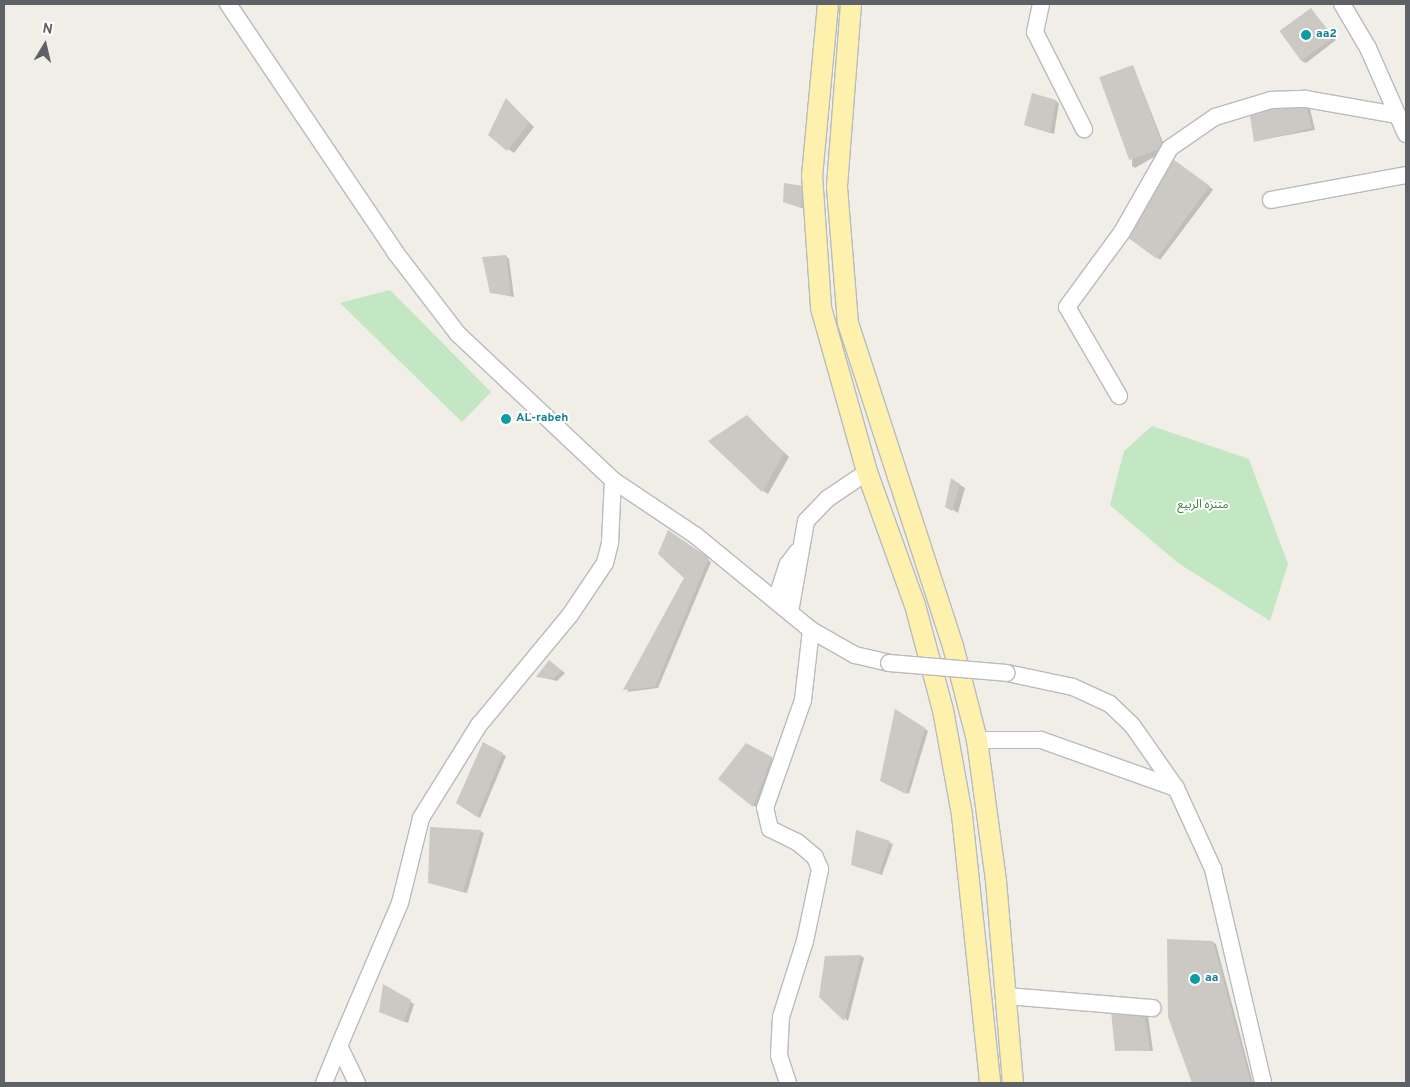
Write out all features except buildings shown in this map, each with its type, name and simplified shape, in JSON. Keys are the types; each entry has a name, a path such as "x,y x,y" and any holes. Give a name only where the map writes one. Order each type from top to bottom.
{"main road":[{"path":"828,4 815,136 813,226 821,308 867,472 915,605 943,710 963,824 990,1083"},
{"path":"852,4 838,196 848,323 953,646 978,740 1006,996 1013,1083"},
{"path":"815,136 842,136"}],"street":[{"path":"228,4 443,316 612,480 694,534 812,630 854,654 888,664 1007,673 1073,687 1110,704 1132,725 1176,788 1214,869 1263,1083"},
{"path":"1041,4 1035,32 1084,128"},
{"path":"1342,4 1406,134"},
{"path":"1119,396 1066,308 1122,232 1170,148 1215,117 1271,100 1302,98 1397,115"},
{"path":"1271,200 1406,175"},
{"path":"790,612 801,531 812,512 867,472"},
{"path":"324,1083 400,903 421,818 479,725 570,615 605,563 610,543 612,480"},
{"path":"776,600 788,564 797,552"},
{"path":"788,1083 779,1055 781,1017 805,941 820,869 803,847 770,829 765,808 803,700 812,630"},
{"path":"978,740 1040,740 1176,788"},
{"path":"1006,996 1154,1008"},
{"path":"339,1046 357,1083"}],"green space":[{"path":"390,290 491,392 462,422 340,303"},
{"name":"متنزه الربيع","path":"1152,426 1249,459 1288,564 1270,621 1178,563 1110,505 1124,451"}],"place":[{"name":"aa2","path":"1306,35"},
{"name":"AL-rabeh","path":"506,419"},
{"name":"aa","path":"1195,979"}]}
